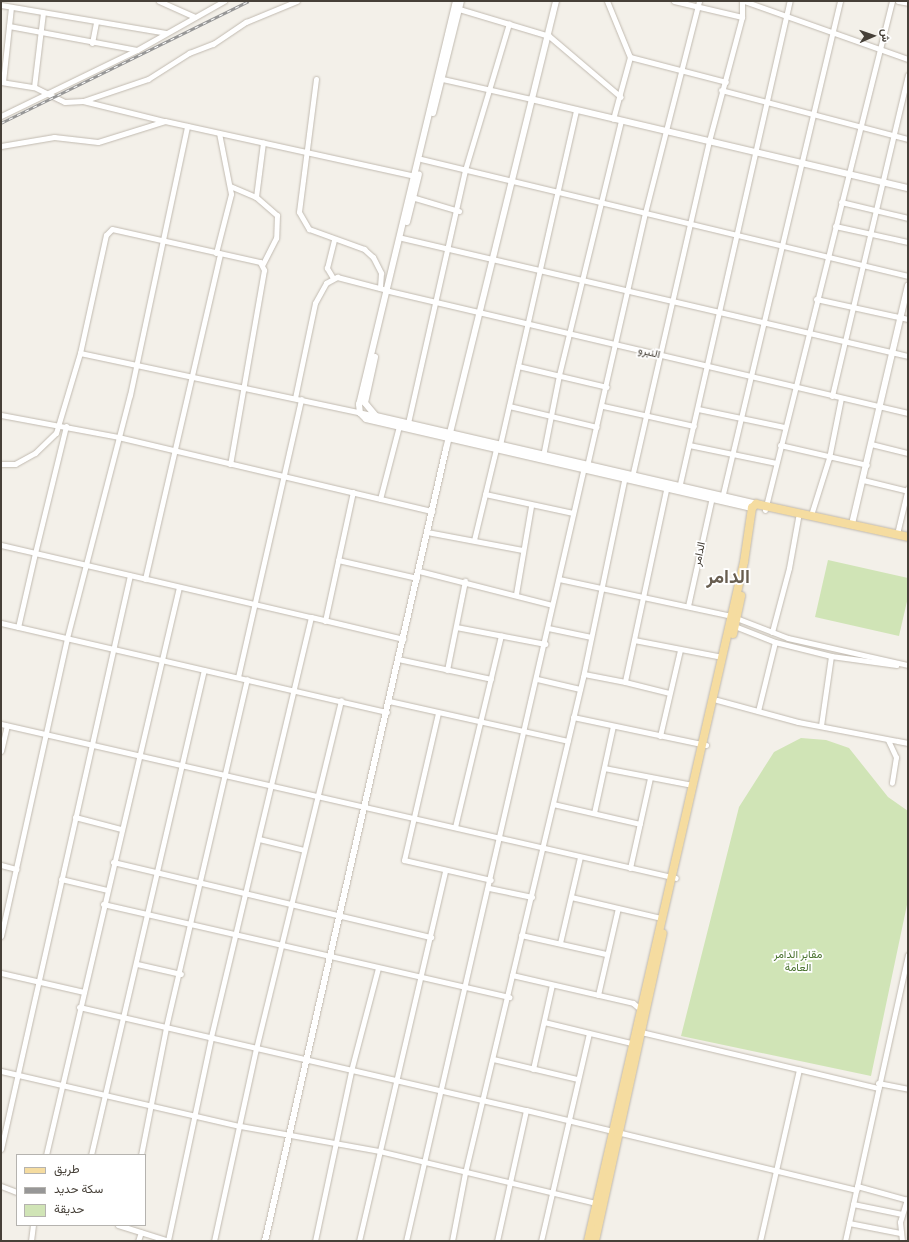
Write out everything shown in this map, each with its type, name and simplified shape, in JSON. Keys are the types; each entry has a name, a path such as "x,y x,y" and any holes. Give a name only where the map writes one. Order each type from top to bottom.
{"main road":[{"path":"759,507 811,515 908,537"},
{"path":"759,507 798,518 908,542"},
{"path":"588,1241 596,1203 641,1032 643,1011 661,918 673,878 692,785 717,700 759,507"},
{"path":"595,1241 631,1043 643,1011 704,744 722,657 733,621"}],"street":[{"path":"159,1 195,17"},
{"path":"1,116 137,50 224,1"},
{"path":"11,7 2,82 34,87 65,102 83,101 148,78 189,53 213,44 246,22 298,1"},
{"path":"456,1 421,159 415,198 402,238 359,404 360,413 366,419 498,447 711,501 759,507"},
{"path":"376,416 368,410 365,400 388,291 415,176 461,1"},
{"path":"265,1241 287,1134 304,1060 341,916 427,532 531,99 549,36 556,1"},
{"path":"607,1 630,57 621,96 612,119"},
{"path":"674,1 699,4 742,17"},
{"path":"632,477 658,355 708,141 721,90 726,82 742,17 743,1 787,16 831,34 908,59"},
{"path":"679,488 698,409 705,366 737,234 790,1"},
{"path":"722,498 782,246 800,163 840,1"},
{"path":"759,507 776,463 834,226 892,1"},
{"path":"898,1 908,3"},
{"path":"406,1241 422,1162 491,880 545,644 552,605 573,513 607,387 614,344 645,213 665,132 683,71 699,4"},
{"path":"1,5 96,23 166,33"},
{"path":"459,9 510,23 549,36 621,96"},
{"path":"34,87 42,13"},
{"path":"92,43 96,23"},
{"path":"408,423 436,303 447,248 459,211 465,170 510,23"},
{"path":"9,26 92,43 137,50"},
{"path":"630,57 726,82"},
{"path":"832,396 908,75"},
{"path":"316,78 299,212 310,229 334,240 364,249 373,257 381,273 380,288"},
{"path":"440,78 908,188"},
{"path":"721,90 908,139"},
{"path":"83,101 187,126 415,176"},
{"path":"474,540 509,406 518,366 525,323 576,110"},
{"path":"1,146 54,137 98,142 165,121"},
{"path":"544,456 550,417 559,375 621,121"},
{"path":"1,936 67,638 118,437 187,126"},
{"path":"144,579 218,253 230,186 219,133"},
{"path":"256,197 263,142"},
{"path":"421,159 908,276"},
{"path":"230,186 256,197 277,215 276,238 263,264 245,385 230,464"},
{"path":"415,198 459,211"},
{"path":"841,202 908,218"},
{"path":"834,226 908,242"},
{"path":"18,627 63,425 109,231 218,253 263,264"},
{"path":"402,238 908,356"},
{"path":"238,677 282,476 315,303 321,290 333,278 327,268 334,240"},
{"name":"النبرو","path":"333,278 908,413"},
{"path":"852,524 908,286"},
{"path":"816,299 908,319"},
{"path":"80,352 245,385 408,423 450,436"},
{"path":"518,366 607,387"},
{"path":"811,515 829,458 841,398"},
{"path":"509,406 597,427"},
{"path":"602,406 645,413 694,426"},
{"path":"698,409 784,427"},
{"path":"1,415 63,425 118,437 432,511"},
{"path":"1,464 15,464 35,453 63,425"},
{"path":"380,498 399,426"},
{"path":"871,444 908,453"},
{"path":"689,445 776,463"},
{"path":"780,445 829,458 867,465"},
{"path":"498,447 544,456 585,469 632,477 759,507"},
{"path":"452,1241 465,1173 509,996 521,935 532,898 584,674 624,480"},
{"path":"862,480 908,490 897,534"},
{"path":"625,682 666,490"},
{"path":"325,621 353,492"},
{"path":"485,494 531,506 573,513"},
{"name":"الدامر","path":"688,606 711,501"},
{"path":"516,594 522,550 531,506"},
{"path":"772,632 789,568 798,518"},
{"path":"427,532 522,550"},
{"path":"1,545 403,640"},
{"path":"338,560 417,578"},
{"path":"419,571 516,594 552,605"},
{"path":"1,1149 130,575"},
{"path":"558,579 688,606 772,632 906,665"},
{"path":"447,670 466,582"},
{"path":"46,1154 138,754 179,587"},
{"path":"126,1226 168,1241 211,1038 237,936 258,839 311,618"},
{"path":"733,621 776,642 831,656 883,665 906,665"},
{"path":"1,623 204,670 294,689 387,712"},
{"path":"456,627 545,644"},
{"path":"548,628 591,637"},
{"path":"455,827 501,636"},
{"path":"634,640 722,657"},
{"path":"758,711 776,642"},
{"path":"660,736 680,650"},
{"path":"821,725 831,656"},
{"path":"398,659 491,679"},
{"path":"91,1154 104,1094 137,964 204,670"},
{"path":"584,674 669,693"},
{"path":"141,1154 166,1027 193,925 247,679"},
{"path":"537,679 580,689"},
{"path":"214,1241 256,1049 341,700"},
{"path":"717,700 758,711 888,740 908,743"},
{"path":"389,702 568,741"},
{"path":"438,713 412,817 404,860 491,880"},
{"path":"573,717 704,744"},
{"path":"1,724 138,754 271,786 317,795 673,878"},
{"path":"1,752 7,726"},
{"path":"594,813 613,726"},
{"path":"888,740 896,757 892,783"},
{"path":"604,768 692,785"},
{"path":"630,868 650,778"},
{"path":"553,804 640,824"},
{"path":"75,817 121,829"},
{"path":"258,839 304,850"},
{"path":"560,944 580,856"},
{"path":"113,862 431,937"},
{"path":"1,865 16,869"},
{"path":"359,1241 394,1080 423,978 445,870"},
{"path":"61,879 107,890"},
{"path":"489,888 532,898"},
{"path":"571,898 661,918"},
{"path":"103,904 331,958 509,996"},
{"path":"598,995 606,954 618,908"},
{"path":"521,935 606,954"},
{"path":"845,1241 878,1086 908,958"},
{"path":"137,964 181,974"},
{"path":"315,1241 351,1071 378,968"},
{"path":"1,973 84,992"},
{"path":"512,975 633,1003 643,1011"},
{"path":"533,1069 552,985"},
{"path":"79,1007 351,1071 526,1110 775,1171 908,1200 902,1214 900,1233 902,1241"},
{"path":"544,1022 631,1043"},
{"path":"641,1032 878,1086 908,1089"},
{"path":"541,1241 589,1033"},
{"path":"493,1059 577,1080"},
{"path":"760,1241 799,1069"},
{"path":"1,1071 240,1126 379,1151 465,1173 596,1203"},
{"path":"497,1241 526,1110"},
{"path":"1,1186 16,1192"},
{"path":"853,1204 902,1214"},
{"path":"849,1224 900,1233"},
{"path":"31,1241 33,1226"},
{"path":"138,1241 141,1232"}],"green space":[{"path":"828,560 908,578 908,597 899,636 815,617"},
{"name":"مقابر الدامر العامة","path":"801,738 826,740 849,748 888,797 908,811 908,900 871,1076 681,1036 739,807 774,752"}],"railway":[{"path":"1,123 249,1"}],"district":[{"name":"الدامر","path":"728,578"}]}
